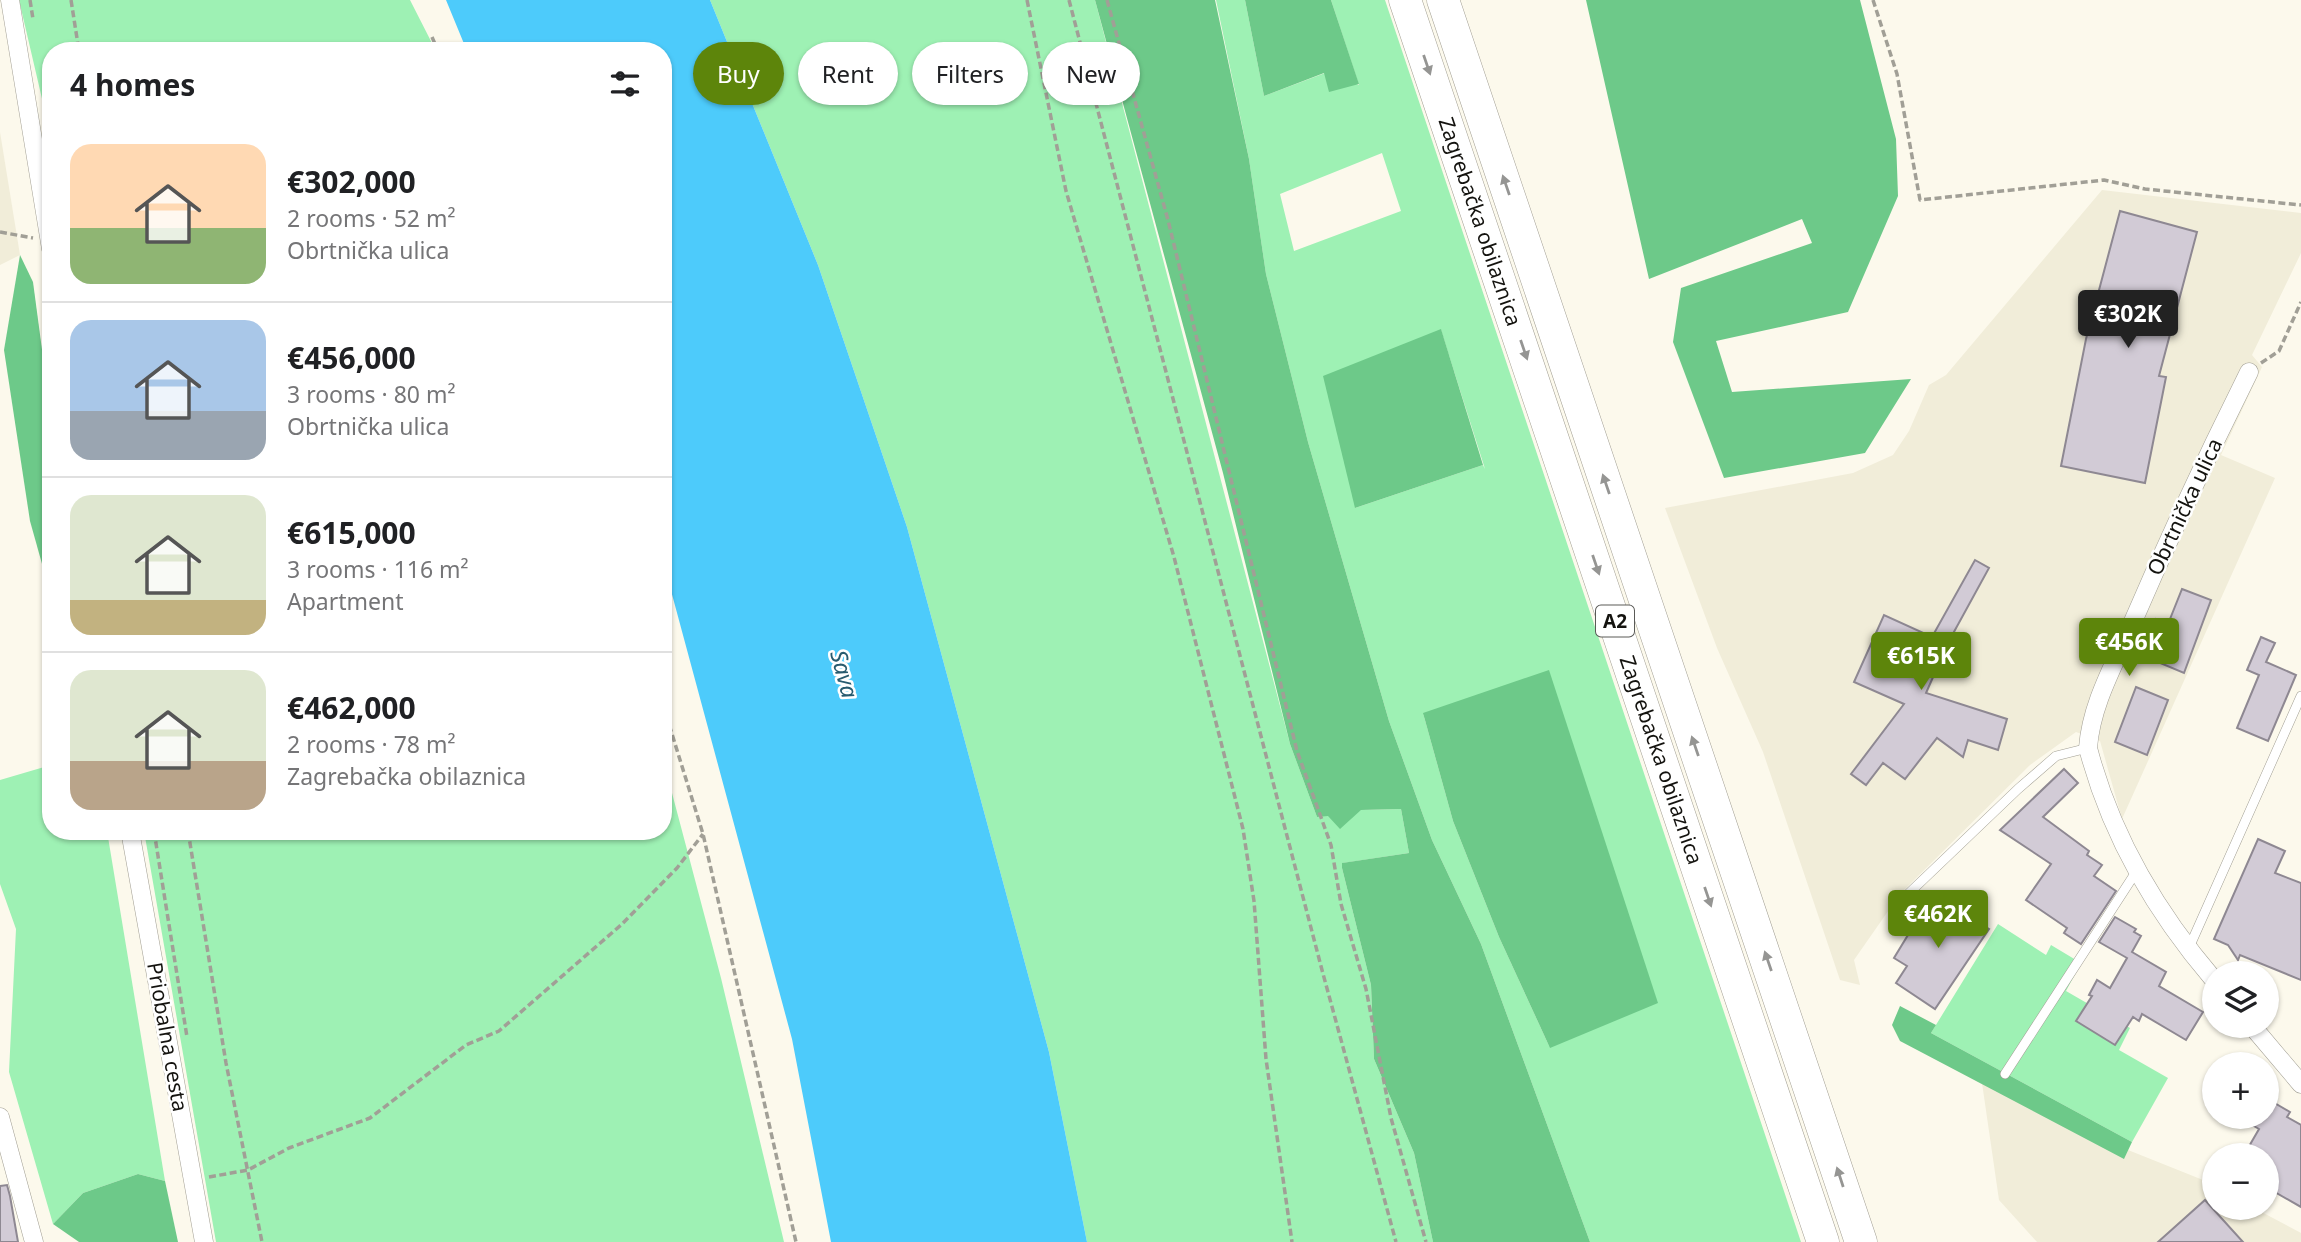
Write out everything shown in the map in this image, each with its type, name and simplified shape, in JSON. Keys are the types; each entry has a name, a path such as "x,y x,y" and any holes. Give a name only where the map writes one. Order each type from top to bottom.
{"highway":[{"name":"Zagrebačka obilaznica","path":"1405,0 1823,1242"},
{"name":"Zagrebačka obilaznica","path":"1443,0 1861,1242"}],"street":[{"path":"10,0 42,195"},
{"name":"Obrtnička ulica","path":"2088,748 2089,733 2103,690 2200,471 2249,372"},
{"path":"2088,748 2116,831 2136,872 2167,923 2202,966"},
{"name":"Priobalna cesta","path":"132,840 204,1242"},
{"path":"2262,1038 2301,1084"},
{"path":"0,1117 34,1242"}],"lane":[{"path":"2188,950 2301,696"},
{"path":"1907,895 2056,756 2088,748"},
{"path":"2005,1074 2136,872"}],"path":[{"path":"71,0 78,42"},
{"path":"1027,0 1066,191 1174,557 1243,829 1254,901 1266,1059 1292,1242"},
{"path":"1069,0 1318,957 1396,1242"},
{"path":"1107,0 1168,220 1297,751 1331,845 1341,904 1366,989 1391,1118 1426,1242"},
{"path":"1873,0 1897,74 1920,200 2104,180 2159,190 2301,205"},
{"path":"432,37 434,42"},
{"path":"0,232 42,242"},
{"path":"2249,372 2279,351 2301,302"},
{"path":"672,734 703,834 796,1242"},
{"path":"206,1177 248,1170 289,1148 370,1118 466,1045 499,1031 621,925 677,868 703,834"},
{"path":"189,840 226,1063 262,1242"}],"shaded area":[{"path":"0,132 20,255 0,265"},
{"path":"2102,190 2301,213 2301,253 2252,355 2262,367 2221,455 2275,478 2122,819 2100,741 2076,732 2030,765 1900,894 1854,960 1860,985 1840,980 1763,752 1717,648 1665,508 1853,473 1893,455 1909,431 1929,385 1946,375"},
{"path":"1982,1083 2124,1158 2128,1150 2202,1180 2202,1220 2277,1220 2301,1233 2301,1242 2037,1242 1999,1200"}],"green space":[{"path":"19,0 410,0 431,42 42,42 42,99"},
{"path":"710,0 1095,0 1106,42 1042,42 1042,105 1123,105 1290,744 1317,817 1361,810 1401,809 1409,853 1343,863 1342,868 1371,985 1374,1059 1414,1153 1433,1242 1087,1242 1049,1052 907,527 818,265 753,105 784,105 784,42 727,42"},
{"path":"1095,0 1215,0 1249,159 1266,274 1308,442 1389,721 1432,840 1481,944 1590,1242 1433,1242 1414,1153 1374,1059 1371,985 1342,868 1342,863 1409,853 1401,809 1361,810 1340,829 1328,816 1317,817 1290,744 1223,473 1123,105 1140,105 1140,42 1106,42"},
{"path":"1216,0 1245,0 1264,96 1325,73 1359,85 1331,0 1385,0 1801,1242 1590,1242 1481,944 1432,840 1389,721 1308,442 1266,274 1249,159","holes":["1382,153 1401,211 1294,251 1280,194","1441,330 1485,469 1483,465 1355,508","1423,713 1550,1048 1499,937 1453,821"]},
{"path":"1245,0 1331,0 1359,84 1329,92 1324,73 1264,96"},
{"path":"1586,0 1860,0 1896,139 1898,196 1848,312 1716,341 1732,392 1911,379 1865,453 1724,478 1673,342 1681,288 1812,243 1802,219 1649,279"},
{"path":"20,255 33,282 42,350 42,564 30,521 4,350"},
{"path":"1441,329 1483,465 1355,508 1323,376"},
{"path":"1549,670 1658,1003 1550,1048 1499,937 1453,821 1423,713"},
{"path":"42,768 42,840 108,840 165,1181 138,1174 83,1193 53,1224 9,1072 16,929 0,884 0,780"},
{"path":"672,793 721,978 784,1242 216,1242 146,840 672,840"},
{"path":"1998,924 2046,955 2051,945 2081,963 2066,991 2130,1028 2119,1050 2168,1078 2132,1142 1931,1033"},
{"path":"1900,1006 1936,1025 1931,1033 2132,1142 2124,1159 1900,1041 1892,1025"},
{"path":"138,1174 165,1181 178,1242 79,1242 53,1224 83,1193"}],"water":[{"name":"Sava","path":"446,0 710,0 727,42 693,42 693,105 753,105 818,265 907,527 1049,1052 1087,1242 831,1242 792,1039 672,594 672,42 463,42"}],"building":[{"path":"2120,211 2197,232 2159,376 2166,377 2145,483 2061,466 2086,339"},
{"path":"1975,560 1989,568 1949,641 1926,693 2007,719 1998,750 1968,740 1963,757 1937,738 1905,779 1883,763 1866,785 1851,774 1904,704 1854,682 1884,615 1932,637"},
{"path":"2182,589 2211,600 2184,673 2141,655 2156,619 2168,624"},
{"path":"2261,637 2275,643 2266,662 2296,675 2268,741 2237,728 2259,675 2247,670"},
{"path":"2136,687 2168,700 2147,755 2115,742"},
{"path":"2064,769 2078,783 2043,817 2089,851 2087,855 2102,865 2094,876 2116,891 2081,944 2064,933 2067,928 2026,900 2051,864 2000,830"},
{"path":"2258,839 2285,851 2275,873 2301,883 2301,980 2279,971 2279,961 2255,961 2240,955 2238,960 2228,945 2214,939"},
{"path":"1933,894 1989,929 1935,1009 1896,983 1907,966 1894,958"},
{"path":"2115,917 2136,929 2134,932 2141,936 2132,952 2166,972 2159,986 2202,1011 2186,1040 2142,1014 2139,1021 2133,1017 2115,1045 2076,1021 2092,996 2089,995 2097,980 2110,988 2127,958 2099,942"},
{"path":"2279,1106 2290,1112 2287,1117 2301,1125 2301,1207 2279,1194 2279,1143 2251,1143 2259,1129 2279,1129"},
{"path":"7,1185 18,1242 0,1242 0,1186"},
{"path":"2202,1203 2202,1220 2223,1220 2243,1242 2158,1242"}]}
